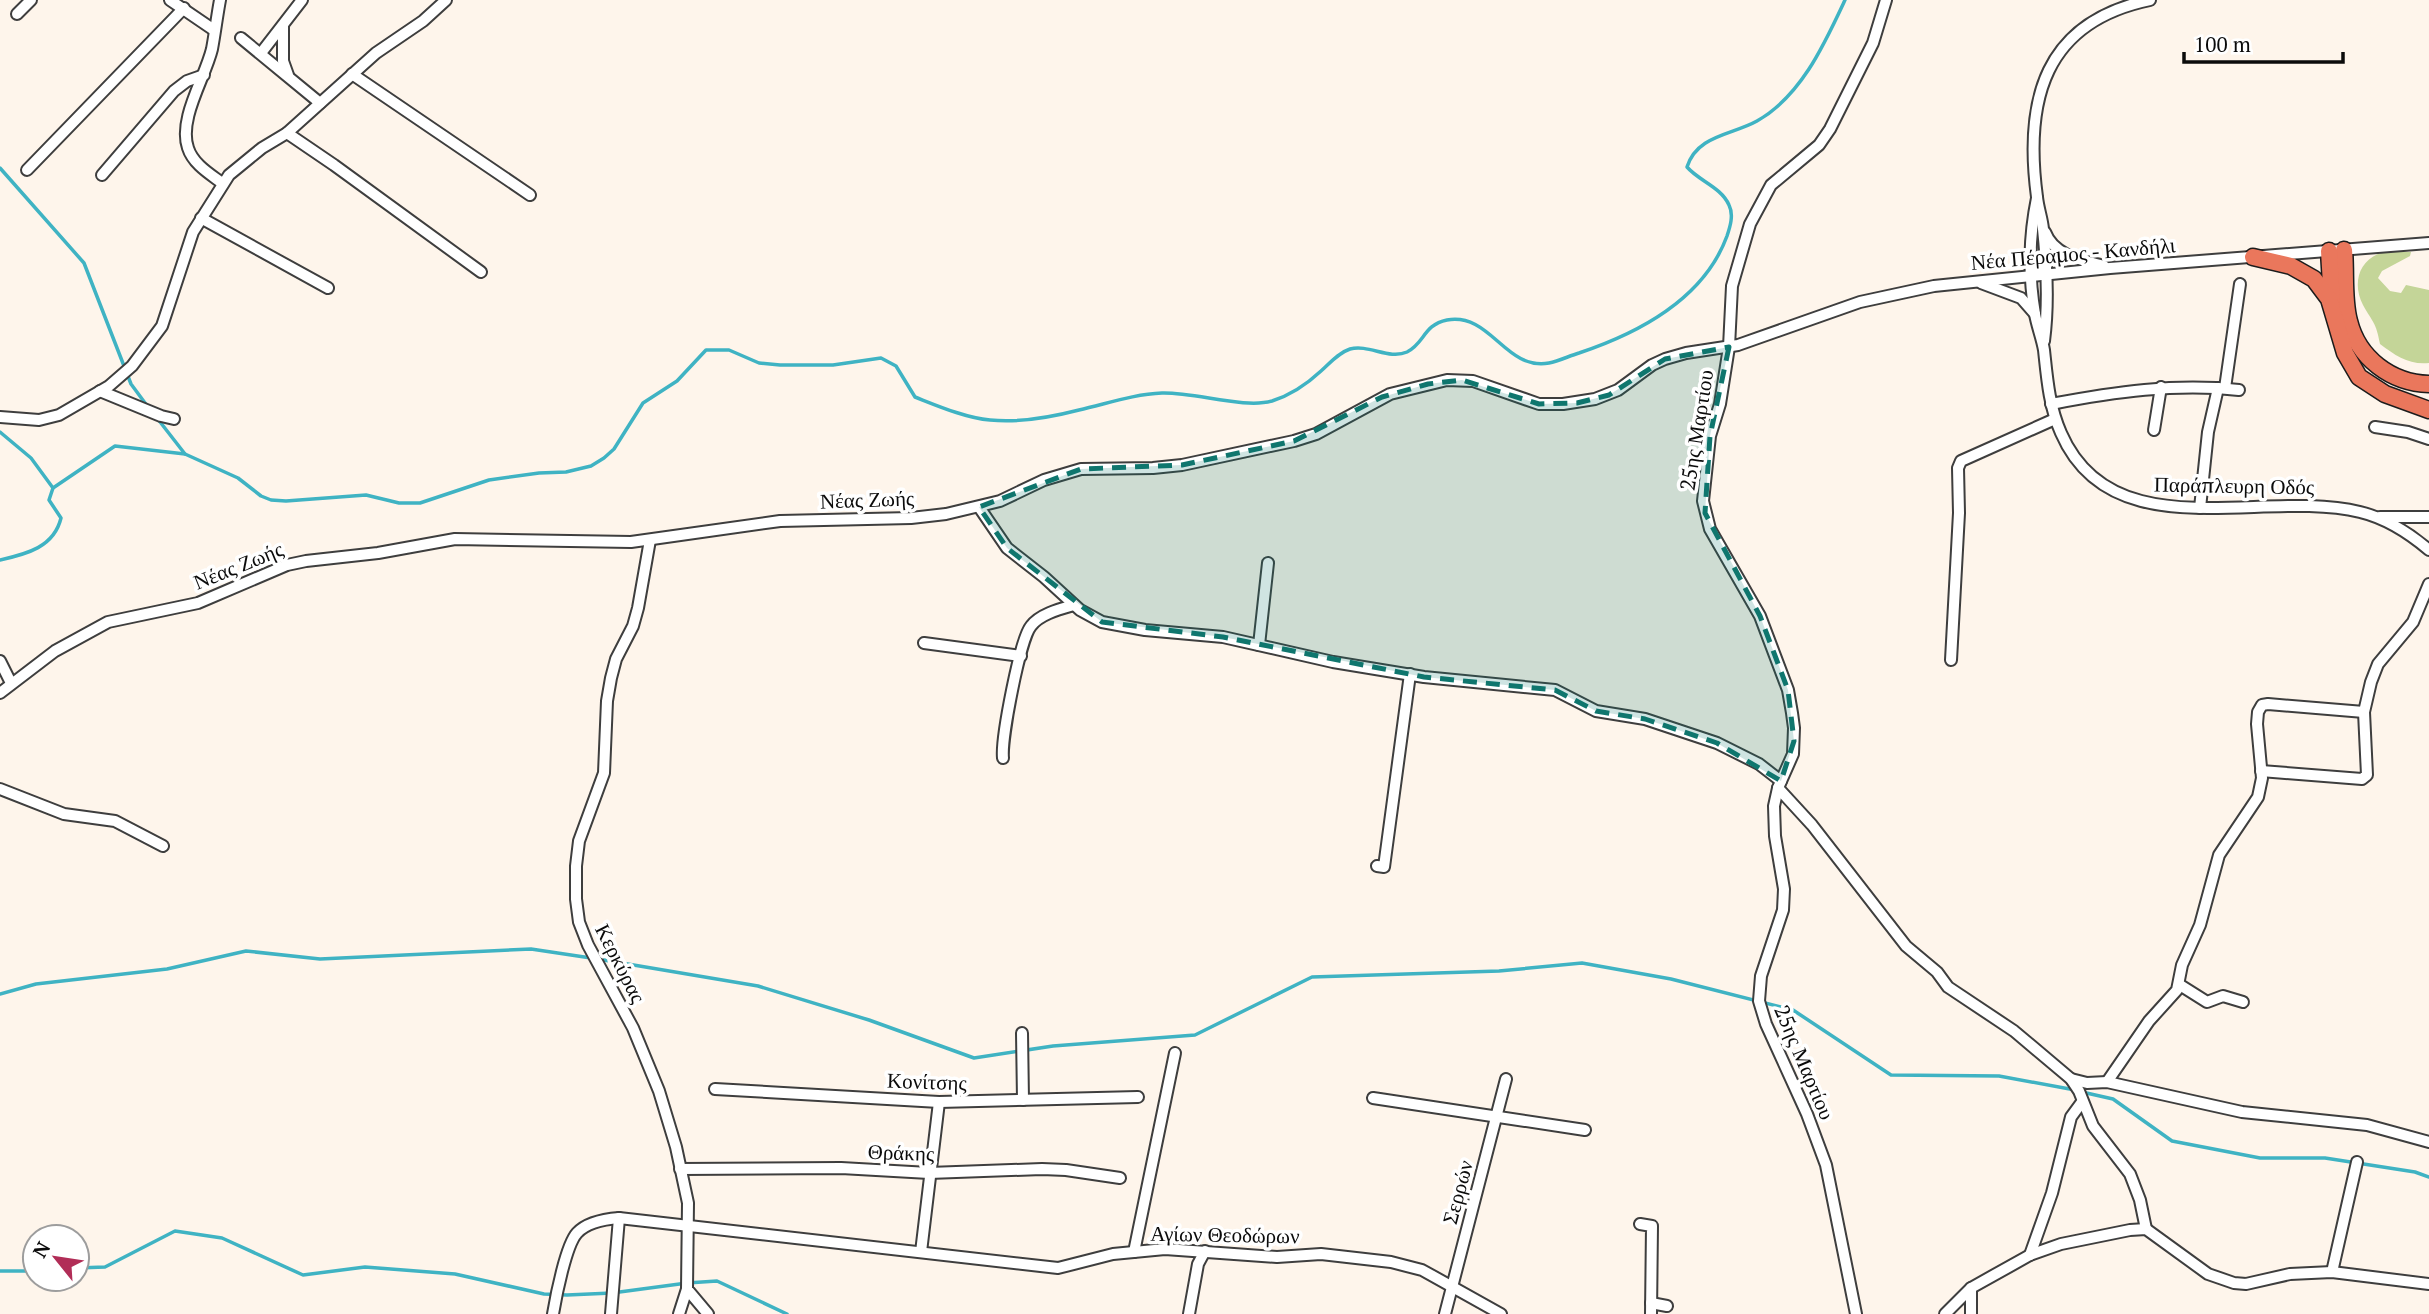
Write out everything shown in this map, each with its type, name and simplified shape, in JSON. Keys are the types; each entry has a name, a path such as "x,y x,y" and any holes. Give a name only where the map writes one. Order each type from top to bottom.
{"highway":[{"path":"2332,309 2337,250"},
{"path":"2337,250 2353,334 2360,347 2374,363 2395,377 2429,384"},
{"path":"2253,257 2303,271 2324,289 2345,354 2360,377 2385,394 2429,410"}],"street":[{"path":"17,14 31,0"},
{"path":"170,0 214,30"},
{"path":"220,0 212,46 187,120 186,135 188,150 196,161 222,183"},
{"path":"261,53 302,0"},
{"path":"0,417 49,419 69,411 132,366 157,334 170,306 186,250 222,183 248,158 287,133 376,53 423,21 446,0"},
{"name":"25ης Μαρτίου","path":"1856,1314 1826,1165 1807,1114 1766,1024 1759,1001 1761,976 1783,911 1784,889 1773,820 1780,784 1793,754 1794,728 1788,690 1760,616 1725,557 1705,513 1703,501 1710,436 1720,404 1729,347 1732,286 1750,224 1771,185 1819,145 1830,129 1873,43 1886,0"},
{"name":"Παράπλευρη Οδός","path":"2043,347 2048,298 2033,132 2042,85 2055,59 2076,34 2103,14 2150,0"},
{"path":"27,170 184,8"},
{"path":"283,26 283,61 288,75"},
{"path":"241,38 320,103"},
{"path":"352,74 530,195"},
{"path":"102,175 174,91 187,81 204,75"},
{"path":"287,133 481,272"},
{"name":"Παράπλευρη Οδός","path":"2037,198 2029,245 2035,314 2055,419 2066,445 2084,469 2108,488 2146,503 2200,508 2307,505 2346,509 2377,517 2413,537 2429,550"},
{"path":"201,218 328,288"},
{"path":"2043,225 2047,237 2060,251 2110,268"},
{"name":"Νέα Πέραμος - Κανδήλι","path":"1729,347 1781,332 1860,302 1934,286 2110,268 2429,243"},
{"path":"1975,281 2021,298 2035,314"},
{"path":"2200,508 2208,432 2222,388 2240,284"},
{"name":"Νέας Ζωής","path":"0,692 55,651 108,622 198,603 297,562 378,554 466,538 631,542 780,521 911,518 978,507 1081,468 1153,468 1182,465 1294,441 1316,434 1382,397 1428,384 1462,380 1539,404 1586,401 1618,390 1652,365 1665,359 1729,347"},
{"path":"2154,430 2161,387"},
{"path":"2051,404 2108,393 2161,387 2239,390"},
{"path":"100,391 174,419"},
{"path":"1951,660 1959,513 1958,468 1961,461 2055,419"},
{"path":"2375,427 2408,432 2429,439"},
{"path":"978,507 1007,548 1090,617 1117,626 1223,638 1334,662 1410,674 1555,690 1596,711 1645,719 1717,743 1759,764 1780,784 1906,946 1937,972 1948,987 2014,1031 2071,1079 2093,1126 2130,1174 2140,1200 2146,1229"},
{"path":"2377,517 2429,517"},
{"name":"Κερκύρας","path":"650,540 633,626 616,659 611,678 607,701 604,772 579,841 576,900 579,922 588,945 634,1028 659,1091 676,1147 688,1203 687,1289 679,1314"},
{"path":"1259,645 1268,563"},
{"path":"2261,771 2362,779 2367,775 2364,712 2378,664 2413,622 2429,584"},
{"path":"1003,758 1002,746 1025,637 1031,625 1043,616 1074,605"},
{"path":"924,643 1021,656"},
{"path":"0,661 10,683"},
{"path":"1377,866 1384,867 1410,674"},
{"path":"2107,1082 2142,1031 2180,985 2182,965 2200,925 2219,855 2258,797 2262,778 2256,724 2262,705 2364,712"},
{"path":"0,789 64,814 115,821 163,846"},
{"path":"2180,985 2207,1002 2223,996 2243,1002"},
{"path":"1022,1033 1023,1100"},
{"path":"1134,1252 1175,1053"},
{"name":"Σερρών","path":"1445,1314 1506,1079"},
{"path":"2071,1079 2087,1083 2107,1082 2242,1112 2367,1125 2429,1142"},
{"name":"Κονίτσης","path":"715,1089 939,1102 1138,1097"},
{"path":"1373,1098 1585,1130"},
{"path":"921,1252 939,1102"},
{"path":"2031,1255 2052,1193 2071,1117 2082,1102"},
{"path":"2332,1272 2357,1163"},
{"name":"Θράκης","path":"680,1170 841,1168 929,1173 1042,1169 1121,1178"},
{"path":"553,1314 565,1263 577,1233 590,1224 619,1218 611,1314"},
{"name":"Αγίων Θεοδώρων","path":"619,1218 1058,1268 1101,1256 1165,1250 1277,1257 1321,1254 1391,1262 1422,1270 1502,1314"},
{"path":"1640,1224 1652,1226 1651,1308 1667,1306"},
{"path":"1945,1314 1971,1288 2031,1255 2061,1244 2110,1232 2146,1229 2195,1265 2222,1280 2246,1284 2290,1274 2332,1272 2429,1284"},
{"path":"1189,1314 1198,1264 1205,1251"},
{"path":"1971,1288 1971,1314"},
{"path":"687,1289 708,1314"}],"highlighted area":[{"path":"1729,347 1710,436 1705,513 1760,616 1788,690 1794,741 1781,781 1717,743 1645,719 1596,711 1555,690 1424,677 1223,637 1102,622 1007,548 979,507 1081,469 1182,465 1294,441 1382,397 1428,384 1462,380 1539,404 1577,403 1609,395 1665,359"}],"green space":[{"path":"2386,252 2411,252 2410,256 2382,271 2378,278 2390,291 2401,293 2406,285 2429,290 2429,363 2415,363 2403,359 2380,344 2376,327 2358,290 2361,269 2371,258"}],"waterway":[{"path":"0,560 29,552 46,542 61,518 49,500 53,488 115,446 185,454 238,478 261,496 286,501 366,495 399,503 420,503 489,480 566,472 591,466 614,449 643,403 677,381 706,350 729,350 759,363 780,365 833,365 881,358 896,366 915,397 962,414 1001,421 1047,417 1131,397 1162,393 1234,402 1272,401 1304,385 1334,358 1350,349 1364,348 1393,354 1407,352 1433,326 1447,320 1462,320 1475,324 1521,359 1534,363 1556,361 1602,345 1646,324 1667,311 1703,278 1727,236 1731,213 1721,193 1687,167 1692,156 1716,137 1757,121 1786,98 1810,68 1845,0"},
{"path":"0,168 84,263 131,384 148,407"},
{"path":"157,418 185,454"},
{"path":"0,432 31,458 53,488"},
{"path":"0,994 36,984 167,969 246,951 320,959 531,949 591,958"},
{"path":"598,959 758,986 869,1020 974,1058 1053,1046 1195,1035 1312,977 1499,971 1582,963 1671,979 1793,1010 1891,1075 1999,1076 2075,1090"},
{"path":"2082,1092 2113,1099 2172,1141 2260,1158 2325,1158 2415,1172 2429,1177"},
{"path":"91,1268 105,1267 175,1231 222,1238 303,1275 365,1267 455,1274 544,1294 567,1295 612,1293 717,1281 787,1314"},
{"path":"0,1271 21,1271"}]}
